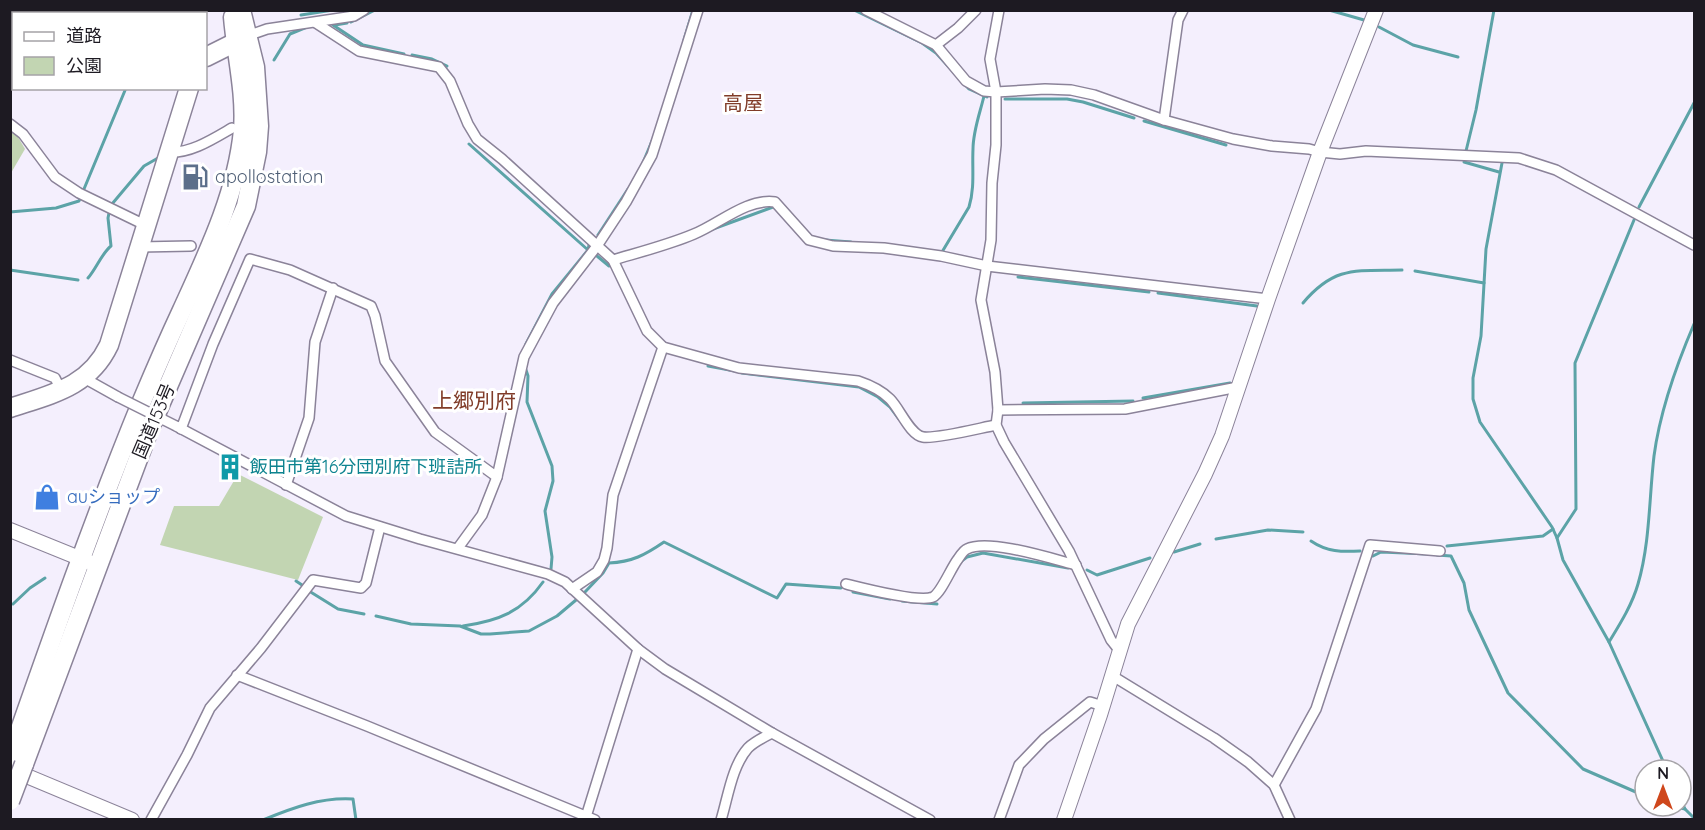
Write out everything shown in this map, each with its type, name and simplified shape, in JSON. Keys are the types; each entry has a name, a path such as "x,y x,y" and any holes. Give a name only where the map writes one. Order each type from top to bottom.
{"highway":[{"name":"国道153号","path":"15,764 98,565 147,435 246,206 257,152 259,126 255,68 241,38 233,10"},
{"name":"国道153号","path":"10,801 15,764 80,558 165,347 208,252 229,195 238,163 243,129 241,10"},
{"path":"207,56 241,38"},
{"path":"10,408 61,390 84,378 102,359 109,345 188,90"}],"street":[{"path":"241,38 267,29 354,16 364,10"},
{"path":"458,548 482,515 497,477 524,357 553,303 597,246 626,202 652,155 698,10"},
{"path":"866,10 936,45 966,81 984,91 1071,90 1094,95 1164,120 1233,139 1272,146 1340,154 1366,151 1520,158 1556,170 1695,245"},
{"path":"936,45 976,10"},
{"path":"999,10 990,59 996,92 991,240 981,300 995,372 998,410 996,425 1076,565 1110,640 1119,650"},
{"path":"1164,120 1178,20 1183,10"},
{"path":"1064,819 1103,706 1128,624 1205,474 1222,435 1320,152 1376,10"},
{"path":"316,23 359,51 439,67 450,81 468,124 477,139 614,260 647,331 663,347 740,368 858,381 870,385 883,392 892,401 919,436 931,437 996,425"},
{"path":"10,124 23,134 55,177 82,195 145,225"},
{"path":"168,152 178,153 193,148 232,128"},
{"path":"614,260 694,234 743,209 767,201 775,202 809,240 833,246 884,248 929,254 987,266 1268,298"},
{"path":"139,247 191,246"},
{"path":"179,428 250,259 290,270 371,306 385,361 435,432 497,477"},
{"path":"286,485 309,418 315,342 333,288"},
{"path":"572,589 597,572 604,560 613,495 663,347"},
{"path":"10,360 55,378 61,390"},
{"path":"84,378 346,516 548,574 565,582 638,649 664,669 772,733 930,819"},
{"path":"998,410 1125,409 1238,387"},
{"path":"151,819 210,708 276,629 313,580 362,588 366,583 380,527"},
{"path":"10,530 98,565"},
{"path":"1274,785 1316,709 1370,545 1440,551"},
{"path":"846,584 919,599 932,597 939,591 948,571 966,549 979,547 1015,550 1076,565"},
{"path":"237,675 589,818 638,649"},
{"path":"1111,675 1214,738 1248,762 1274,785 1290,819"},
{"path":"999,819 1019,765 1044,739 1090,702 1103,706"},
{"path":"722,819 737,766 744,753 750,746 772,733"},
{"path":"15,764 132,819"}],"green space":[{"path":"11,132 18,137 25,149 11,173"},
{"path":"238,474 323,517 298,580 160,545 174,506 219,506"}],"waterway":[{"path":"301,15 333,10"},
{"path":"351,22 375,10"},
{"path":"684,40 693,10"},
{"path":"854,10 922,43 936,53 969,89 987,97"},
{"path":"1329,10 1364,20"},
{"path":"1466,151 1476,110 1494,10"},
{"path":"335,25 347,23"},
{"path":"333,25 363,45 404,54"},
{"path":"274,60 290,34 307,27"},
{"path":"1379,27 1413,45 1458,57"},
{"path":"412,55 432,59 447,66"},
{"path":"10,212 56,208 79,201 125,90"},
{"path":"938,252 942,252 969,207 973,185 974,136 984,96"},
{"path":"1005,99 1067,99 1134,118"},
{"path":"1639,207 1694,103"},
{"path":"1144,121 1226,145"},
{"path":"642,165 652,141"},
{"path":"469,144 588,250"},
{"path":"112,204 144,166 158,158"},
{"path":"1464,162 1499,172"},
{"path":"1502,163 1486,249 1481,336 1473,378 1473,399 1480,422 1552,527 1563,560 1609,642"},
{"path":"598,235 628,189"},
{"path":"713,229 773,207"},
{"path":"88,278 111,246 109,213"},
{"path":"1557,538 1576,509 1575,363 1634,220"},
{"path":"825,240 851,242"},
{"path":"526,344 552,294 588,250 589,245"},
{"path":"597,256 609,266"},
{"path":"10,270 78,280"},
{"path":"1303,303 1326,282 1337,276 1359,271 1402,270"},
{"path":"1415,271 1484,283"},
{"path":"1018,277 1149,292"},
{"path":"1158,293 1257,306"},
{"path":"1662,758 1609,642 1629,607 1638,584 1645,553 1654,456 1660,422 1675,372 1694,324"},
{"path":"708,366 735,371"},
{"path":"526,370 528,376 527,402 552,466 553,481 545,511 552,557 551,569"},
{"path":"742,373 859,387 878,397 899,419"},
{"path":"1143,398 1230,383"},
{"path":"1023,403 1133,401"},
{"path":"1447,546 1543,536 1553,529"},
{"path":"1216,539 1268,530 1303,532"},
{"path":"1311,541 1335,551 1360,551"},
{"path":"585,592 609,563 638,557 664,542 777,598 786,584 841,588"},
{"path":"1174,552 1200,544"},
{"path":"1373,556 1381,552 1428,554"},
{"path":"959,563 967,557 983,553 1068,568"},
{"path":"1437,555 1451,556 1464,583 1469,610 1508,693 1583,769 1633,791"},
{"path":"1087,570 1097,575 1150,558"},
{"path":"13,604 45,578"},
{"path":"296,581 302,585"},
{"path":"463,626 498,618 518,608 543,582"},
{"path":"309,591 338,609 364,614"},
{"path":"853,592 890,599"},
{"path":"376,616 411,624 460,626 481,634 529,631 557,616 576,600"},
{"path":"902,601 937,604"},
{"path":"263,820 307,804 341,799 353,799 356,820"}],"place":[{"name":"apollostation","path":"195,177"},
{"name":"飯田市第16分団別府下班詰所","path":"230,467"},
{"name":"auショップ","path":"47,497"}],"district":[{"name":"高屋","path":"743,103"},
{"name":"上郷別府","path":"474,401"}]}
